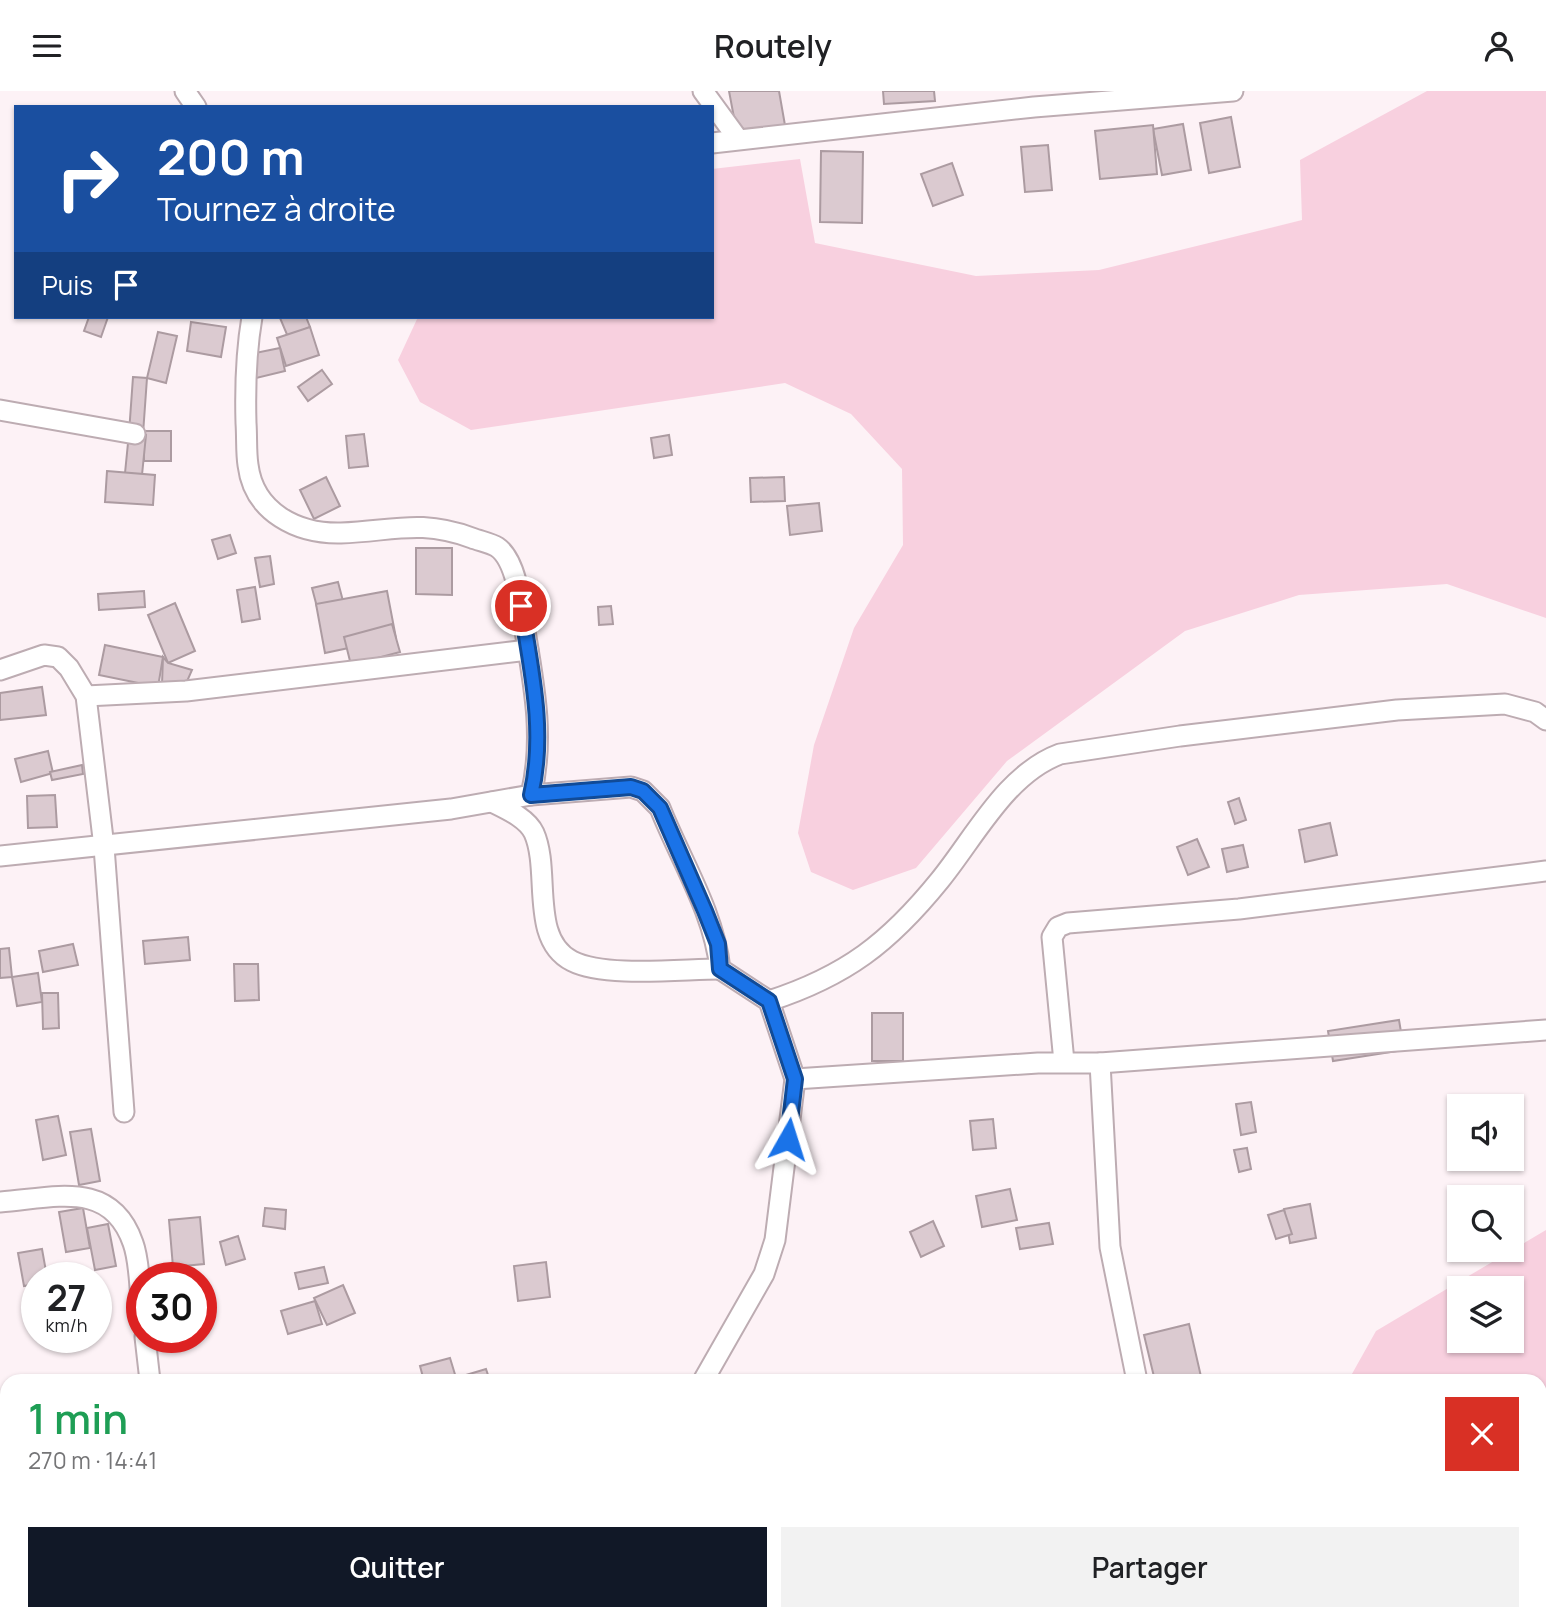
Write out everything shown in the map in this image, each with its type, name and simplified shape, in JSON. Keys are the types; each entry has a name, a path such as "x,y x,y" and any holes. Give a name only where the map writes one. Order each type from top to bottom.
{"street":[{"path":"714,143 1034,107 1233,91"},
{"path":"714,106 738,139"},
{"path":"252,319 246,353 248,468 260,498 280,519 310,531 342,533 427,525 454,531 498,548 511,565 539,725 536,772 531,795"},
{"path":"0,410 135,434"},
{"path":"86,696 186,691 528,650"},
{"path":"0,670 44,655 58,657 69,668 86,696 104,847 124,1112"},
{"path":"769,1001 828,978 874,951 940,880 991,812 1026,774 1052,757 1180,736 1397,710 1505,704 1535,712 1546,720"},
{"path":"0,856 451,809 531,795 631,787 652,799 660,808 718,944 720,969"},
{"path":"492,802 518,816 534,832 547,926 555,948 572,961 604,970 720,969 769,1001 795,1079 775,1240 764,1274 708,1374"},
{"path":"1065,1062 1052,937 1058,927 1068,923 1239,909 1546,871"},
{"path":"795,1079 1065,1062 1100,1063 1546,1030"},
{"path":"1100,1063 1110,1247 1136,1374"},
{"path":"0,1202 76,1197 101,1200 120,1216 134,1244 136,1262"},
{"path":"147,1353 149,1374"}],"shaded area":[{"path":"1427,91 1546,91 1546,618 1447,584 1299,595 1185,631 1007,761 916,868 853,890 811,872 798,833 814,745 854,628 903,545 902,469 851,414 785,383 471,430 420,402 398,360 417,319 714,319 714,169 800,159 815,243 976,276 1099,270 1302,220 1300,160"},
{"path":"1546,1230 1546,1374 1352,1374 1376,1331 1447,1289 1447,1353 1524,1353 1524,1276 1469,1276 1492,1262 1524,1262 1524,1243"}],"building":[{"path":"729,91 779,91 786,131 738,139"},
{"path":"883,91 934,91 935,101 884,104"},
{"path":"1231,117 1240,167 1209,173 1200,123"},
{"path":"1183,124 1191,170 1162,175 1153,129"},
{"path":"1153,125 1157,174 1100,179 1095,131"},
{"path":"1048,145 1052,190 1025,192 1021,147"},
{"path":"821,151 863,152 862,223 820,222"},
{"path":"952,163 963,195 933,206 921,174"},
{"path":"88,319 107,319 101,337 84,331"},
{"path":"280,319 307,319 310,327 288,337"},
{"path":"191,322 226,327 221,357 187,351"},
{"path":"310,327 319,355 286,366 277,338"},
{"path":"158,332 177,336 166,383 147,378"},
{"path":"280,348 285,371 252,379 246,355"},
{"path":"322,370 332,384 308,401 298,387"},
{"path":"133,377 147,378 143,434 129,433"},
{"path":"143,431 171,431 171,461 144,461"},
{"path":"129,433 146,435 142,475 125,473"},
{"path":"364,434 368,466 349,468 346,436"},
{"path":"669,435 672,455 654,458 651,438"},
{"path":"107,471 155,475 153,505 105,502"},
{"path":"326,477 340,506 314,519 300,490"},
{"path":"784,477 785,501 751,502 750,478"},
{"path":"819,503 822,531 790,535 787,506"},
{"path":"230,535 236,553 218,559 212,540"},
{"path":"416,548 452,548 452,595 416,594"},
{"path":"270,556 274,584 260,587 255,558"},
{"path":"338,582 343,601 317,607 312,588"},
{"path":"255,587 260,619 242,622 237,590"},
{"path":"144,591 145,607 99,610 98,594"},
{"path":"387,591 396,638 325,653 316,604"},
{"path":"175,603 195,651 168,663 148,615"},
{"path":"611,606 613,624 599,625 598,607"},
{"path":"392,624 400,652 351,665 344,637"},
{"path":"105,645 163,657 158,687 99,675"},
{"path":"163,657 168,663 192,670 185,686 162,684"},
{"path":"42,687 46,715 0,720 0,693"},
{"path":"48,751 53,773 21,782 15,759"},
{"path":"82,765 83,774 52,780 50,772"},
{"path":"55,795 57,827 28,828 27,796"},
{"path":"1239,798 1246,820 1235,824 1228,802"},
{"path":"1330,823 1337,855 1305,862 1299,830"},
{"path":"1197,839 1209,867 1188,875 1177,847"},
{"path":"1243,845 1248,867 1227,872 1222,849"},
{"path":"188,937 190,960 145,964 143,941"},
{"path":"73,944 78,965 43,972 39,951"},
{"path":"9,948 12,977 0,978 0,949"},
{"path":"234,964 258,964 259,1000 235,1001"},
{"path":"38,973 42,1002 17,1006 12,977"},
{"path":"42,993 58,993 59,1028 43,1029"},
{"path":"872,1013 903,1013 903,1061 872,1061"},
{"path":"1399,1020 1404,1050 1333,1061 1328,1031"},
{"path":"1251,1102 1256,1132 1241,1135 1236,1104"},
{"path":"58,1116 66,1155 43,1160 36,1120"},
{"path":"993,1119 996,1148 973,1150 970,1121"},
{"path":"91,1129 100,1181 79,1185 70,1132"},
{"path":"1247,1148 1251,1169 1239,1172 1234,1150"},
{"path":"1010,1189 1017,1220 982,1227 976,1196"},
{"path":"1310,1204 1316,1238 1290,1243 1284,1209"},
{"path":"83,1208 90,1248 66,1252 59,1212"},
{"path":"265,1208 286,1210 285,1229 263,1226"},
{"path":"1284,1210 1292,1234 1276,1239 1268,1215"},
{"path":"200,1217 204,1262 173,1262 169,1220"},
{"path":"933,1221 944,1246 921,1257 910,1232"},
{"path":"1049,1223 1053,1244 1020,1249 1016,1228"},
{"path":"108,1224 116,1266 112,1267 112,1262 93,1262 87,1228"},
{"path":"238,1236 245,1259 226,1265 220,1242"},
{"path":"42,1249 44,1262 21,1262 21,1270 18,1253"},
{"path":"546,1262 550,1297 518,1301 514,1266"},
{"path":"324,1267 328,1283 299,1289 295,1273"},
{"path":"343,1285 355,1313 327,1325 314,1298"},
{"path":"315,1301 322,1324 288,1334 281,1311"},
{"path":"1189,1324 1200,1374 1153,1374 1144,1335"},
{"path":"450,1358 455,1374 422,1374 420,1366"},
{"path":"486,1369 488,1374 469,1374"}],"route":[{"path":"521,606 539,725 536,772 531,795 631,787 643,791 660,808 718,944 720,969 769,1001 795,1079 788,1139"}]}
